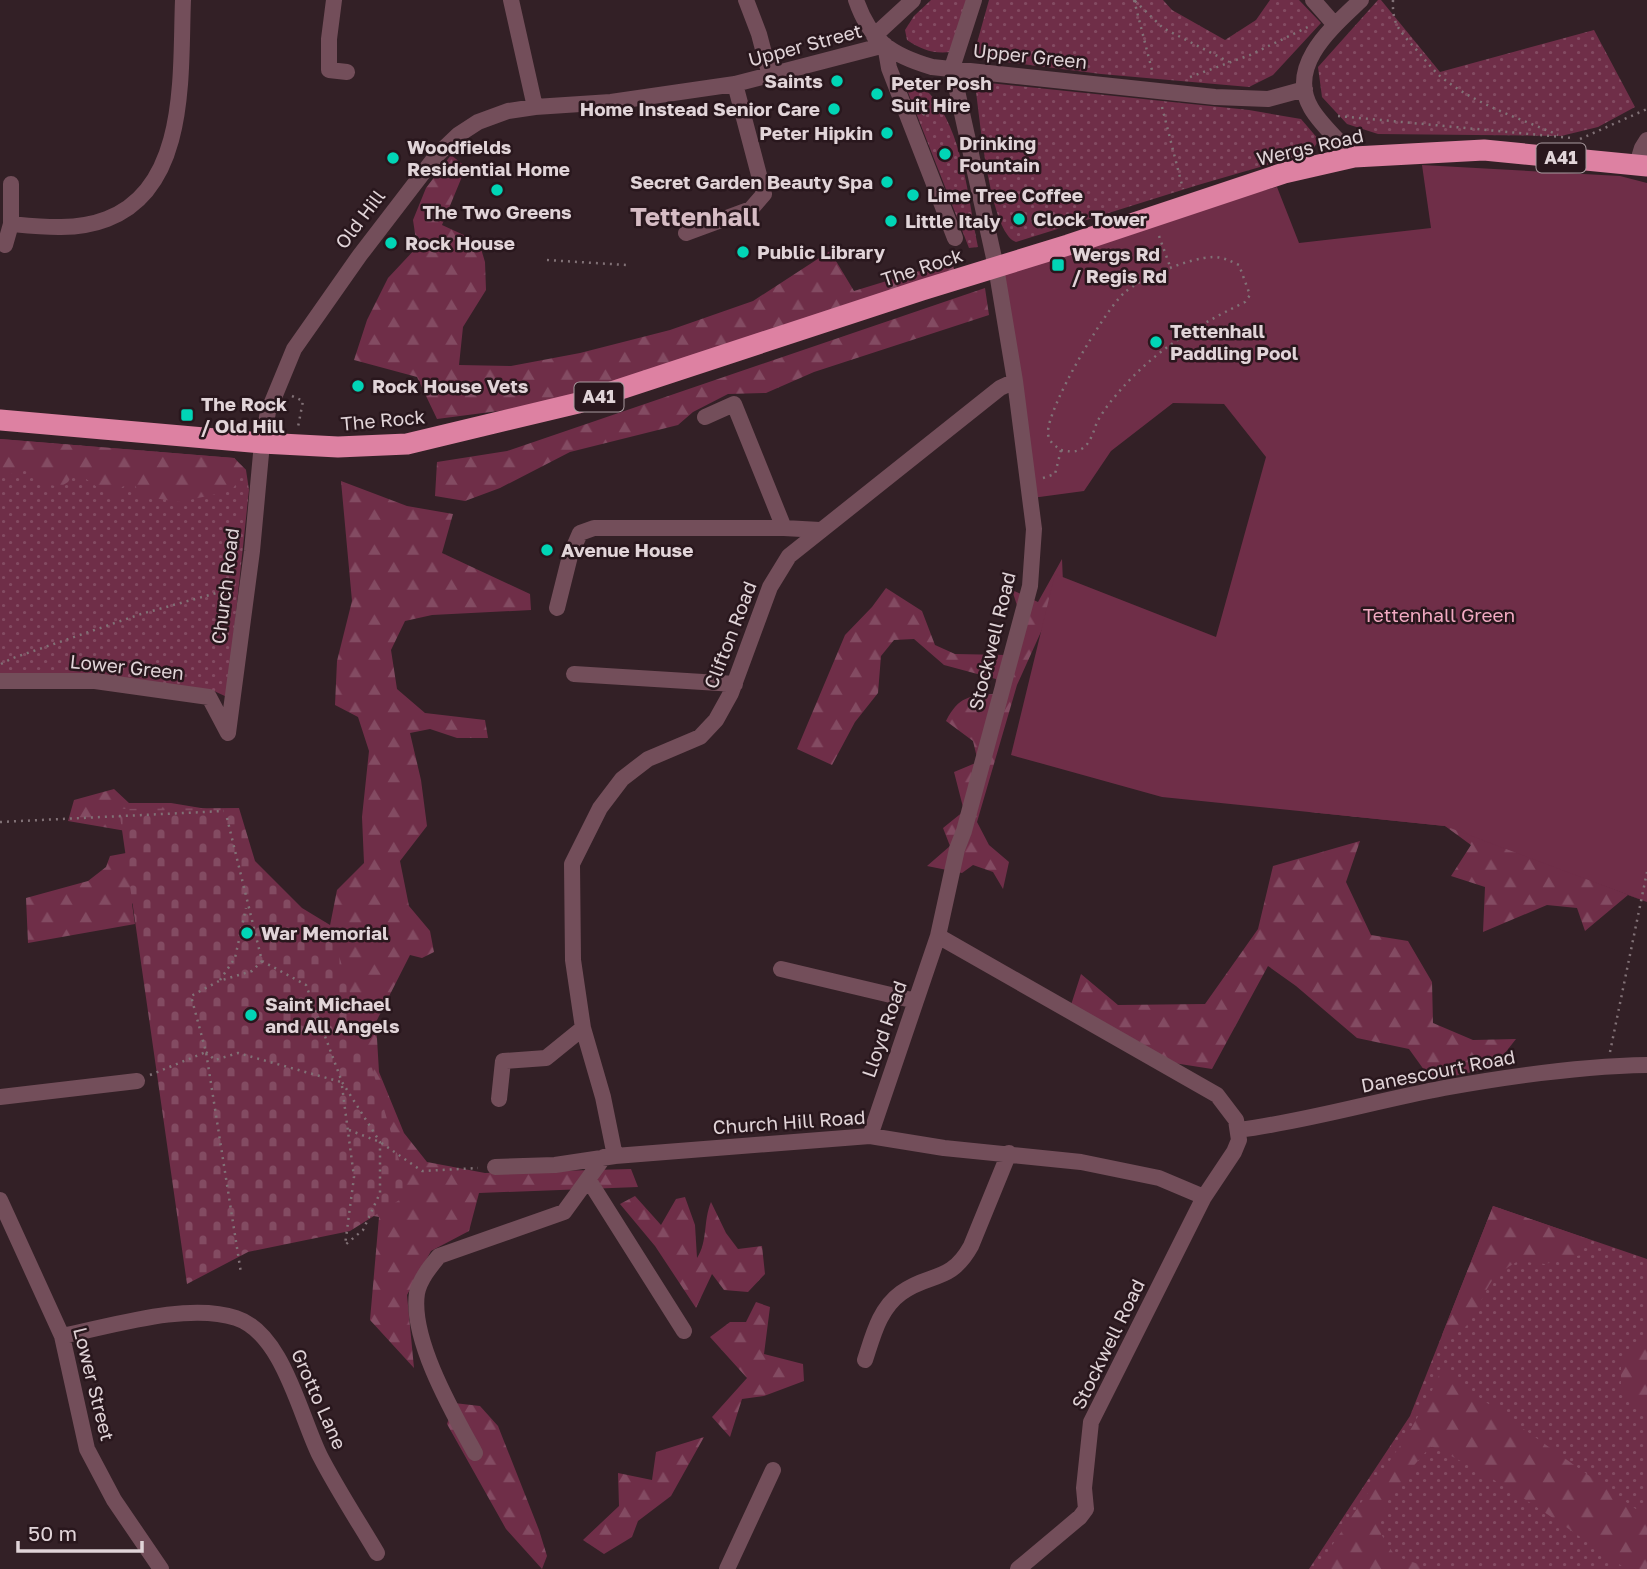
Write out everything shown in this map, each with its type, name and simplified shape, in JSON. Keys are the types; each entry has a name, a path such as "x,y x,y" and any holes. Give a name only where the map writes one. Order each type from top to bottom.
{"highway":[{"name":"Wergs Road","path":"996,267 1284,173 1354,157 1484,150 1642,165"},
{"name":"The Rock","path":"0,420 262,443 338,447 407,444 494,425 615,392 996,267"}],"street":[{"path":"11,224 49,227 83,225 108,219 145,193 159,175 172,145 180,82 183,0"},
{"path":"334,0 329,39 329,70 347,72"},
{"path":"511,0 534,107"},
{"path":"746,0 759,34 770,76"},
{"path":"856,0 864,22 879,41 955,238"},
{"path":"879,41 913,0"},
{"path":"879,41 918,63 952,68 974,0"},
{"path":"1313,0 1331,21"},
{"path":"1354,157 1310,108 1305,89 1307,64 1331,21 1362,0"},
{"name":"Upper Street","path":"611,103 736,84 770,76 879,41"},
{"name":"Upper Green","path":"996,267 952,68 1268,99 1305,89"},
{"name":"Upper Street","path":"686,233 751,209 764,194 736,84"},
{"name":"Old Hill","path":"262,443 268,412 294,349 418,177 458,135 478,122 508,111 611,103"},
{"path":"1642,165 1642,148 1647,140"},
{"path":"5,246 11,224 11,184"},
{"name":"Stockwell Road","path":"938,936 957,849 1030,586 1034,529 1015,381 996,267"},
{"name":"Clifton Road","path":"609,1156 603,1097 583,1028 573,960 572,864 600,808 622,779 648,759 700,737 716,720 735,684 770,587 789,556 1000,388 1015,381"},
{"path":"705,417 734,404 784,528"},
{"name":"Church Road","path":"228,733 252,551 262,443"},
{"path":"557,608 570,556 580,533 587,530 820,530"},
{"path":"574,674 735,684"},
{"name":"Lower Green","path":"0,681 95,681 209,697 228,733"},
{"path":"938,936 1217,1095 1229,1108 1239,1130"},
{"name":"Lloyd Road","path":"870,1136 938,936"},
{"path":"781,969 916,1001"},
{"path":"499,1099 503,1061 546,1058 583,1028"},
{"name":"Danescourt Road","path":"1239,1130 1282,1125 1443,1088 1607,1065 1647,1065"},
{"path":"0,1097 137,1081"},
{"name":"Stockwell Road","path":"1021,1568 1086,1509 1084,1488 1091,1422 1204,1197 1234,1152 1239,1140 1239,1130"},
{"name":"Church Hill Road","path":"495,1167 555,1165 609,1156 870,1136 944,1149 1009,1153 1081,1162 1159,1178 1204,1197"},
{"path":"865,1360 878,1322 890,1303 901,1293 953,1270 963,1260 1009,1153"},
{"path":"475,1453 421,1340 417,1293 426,1272 439,1256 564,1212 609,1156"},
{"path":"588,1179 684,1331"},
{"name":"Lower Street","path":"0,1200 62,1336 87,1449 114,1500 161,1569"},
{"name":"Grotto Lane","path":"62,1336 182,1312 207,1312 238,1318 262,1335 276,1352 321,1457 377,1553"},
{"path":"727,1569 773,1470"}],"path":[{"path":"1134,0 1163,28 1229,62"},
{"path":"1392,0 1392,18 1440,75 1502,112 1561,136"},
{"path":"1158,90 1331,21"},
{"path":"1315,114 1579,139 1647,109"},
{"path":"1180,178 1184,190"},
{"path":"1158,234 1171,269"},
{"path":"1212,257 1226,258 1239,265 1250,295 1245,302 1195,328 1153,356 1112,400 1098,420 1087,446 1076,451 1060,450 1052,445 1048,434 1051,418 1067,378 1124,293 1148,278 1171,269 1212,257"},
{"path":"547,260 626,265"},
{"path":"285,393 303,401 297,432"},
{"path":"1037,481 1055,474 1060,450"},
{"path":"0,665 13,658 141,614 240,586"},
{"path":"0,822 223,811"},
{"path":"227,818 262,961 306,985 342,1082 380,1142 380,1193 363,1230 345,1245 354,1177 342,1082"},
{"path":"1607,1065 1647,872"},
{"path":"219,981 235,958 247,905"},
{"path":"241,1273 205,1052 191,996 219,981 253,971 262,961"},
{"path":"205,1052 215,1060 238,1053 342,1082"},
{"path":"137,1081 205,1052"},
{"path":"348,1129 380,1142 422,1171 495,1167"}],"green space":[{"path":"931,0 970,0 951,52 928,50 907,40 905,30 914,16"},
{"path":"989,0 1163,0 1172,10 1225,40 1256,20 1270,0 1299,0 1321,23 1273,75 1249,87 1101,74 982,59 975,50"},
{"path":"1378,0 1381,0 1440,72 1594,30 1635,107 1598,127 1561,136 1378,134 1347,124 1322,97 1318,67"},
{"path":"902,77 930,94 950,127 963,166 978,247 969,248"},
{"path":"989,83 1249,110 1301,119 1319,140 1311,152 1016,242 1007,234 999,219 988,174 976,92"},
{"path":"451,155 466,167 442,225 479,242 485,262 486,290 463,327 459,365 511,366 580,353 670,330 753,301 830,251 854,291 952,261 955,273 708,357 529,407 437,419 417,377 354,360 367,320 388,278 417,247 413,220 426,188"},
{"name":"Tettenhall Green","path":"1422,165 1620,176 1647,183 1647,902 1445,826 1162,797 1011,755 1055,574 1216,637 1266,457 1224,404 1173,403 1111,451 1084,491 1032,498 1003,273 1189,210 1277,187 1299,243 1431,228"},
{"path":"985,288 989,315 814,372 766,393 728,394 693,412 678,425 570,452 500,488 465,501 435,496 437,462 507,451"},
{"path":"0,439 234,458 246,470 249,490 227,697 214,691 90,677 0,679"},
{"path":"0,439 234,458 246,470 231,491 179,502 141,496 133,482 122,487 115,500 75,471 68,482 60,487 37,482 26,467 7,476 0,475"},
{"path":"341,481 407,506 453,514 442,553 530,594 531,610 432,615 405,621 391,650 397,689 425,713 485,720 488,738 457,738 430,729 410,733 421,780 427,826 400,861 409,906 430,931 434,952 422,958 410,955 376,1022 379,1072 404,1133 427,1162 485,1173 631,1169 638,1187 479,1193 469,1231 431,1251 407,1295 414,1368 370,1320 379,1217 342,1210 322,966 337,890 364,863 362,817 369,751 358,717 335,705 337,661 352,601"},
{"path":"1062,559 1063,583 1017,685 977,822 989,845 1009,862 1003,889 993,872 973,865 962,873 927,866 950,846 943,828 964,811 954,772 978,762 973,741 946,721 960,702 995,694 996,679 944,665 914,639 894,640 881,656 878,693 855,722 832,765 797,749 845,635 886,588 922,611 935,645 955,654 1006,655 1022,621 1012,590 1038,602"},
{"path":"1311,770 1647,902 1628,895 1585,931 1577,908 1547,905 1483,932 1485,887 1451,876 1471,845 1445,826 1310,812"},
{"path":"114,789 129,803 171,803 213,810 161,837 68,821 74,800"},
{"path":"239,808 255,861 302,908 330,925 409,1194 350,1231 248,1252 187,1284 119,809"},
{"path":"1360,841 1346,882 1371,935 1408,941 1432,982 1433,1023 1473,1040 1516,1039 1494,1067 1432,1081 1409,1049 1357,1038 1268,966 1212,1069 1161,1061 1070,1008 1081,974 1118,1005 1205,1004 1258,929 1273,866"},
{"path":"126,853 146,889 132,904 135,924 28,943 26,898 88,881 106,867 110,856"},
{"path":"635,1196 661,1225 676,1199 685,1197 695,1225 697,1258 703,1245 711,1202 726,1233 738,1249 762,1246 765,1274 748,1292 724,1290 712,1274 696,1308 655,1246 620,1204"},
{"path":"1493,1206 1647,1259 1647,1569 1309,1569 1410,1416"},
{"path":"1493,1206 1588,1239 1581,1255 1545,1264 1518,1261 1495,1277 1475,1314 1462,1330 1453,1335 1442,1335"},
{"path":"756,1302 770,1307 764,1354 803,1364 804,1381 764,1396 742,1399 730,1437 712,1417 747,1378 710,1337 730,1322 746,1322"},
{"path":"1647,1345 1647,1416 1621,1394 1621,1366 1635,1347"},
{"path":"1442,1369 1647,1517 1647,1569 1626,1569 1507,1488 1431,1446 1389,1498 1381,1518 1381,1534 1395,1556 1425,1569 1316,1569 1408,1434"},
{"path":"454,1403 480,1406 498,1426 547,1556 542,1569 506,1529 447,1424"},
{"path":"704,1437 671,1496 638,1521 632,1537 604,1554 583,1540 619,1506 618,1473 652,1480 656,1452"}],"place":[{"name":"Saints","path":"837,81"},
{"name":"Peter Posh Suit Hire","path":"877,94"},
{"name":"Home Instead Senior Care","path":"834,109"},
{"name":"Peter Hipkin","path":"887,133"},
{"name":"Drinking Fountain","path":"945,154"},
{"name":"Woodfields Residential Home","path":"393,158"},
{"name":"Secret Garden Beauty Spa","path":"887,182"},
{"name":"The Two Greens","path":"497,190"},
{"name":"Lime Tree Coffee","path":"913,195"},
{"name":"Clock Tower","path":"1019,219"},
{"name":"Little Italy","path":"891,221"},
{"name":"Rock House","path":"391,243"},
{"name":"Public Library","path":"743,252"},
{"name":"Wergs Rd / Regis Rd","path":"1058,265"},
{"name":"Tettenhall Paddling Pool","path":"1156,342"},
{"name":"Rock House Vets","path":"358,386"},
{"name":"The Rock / Old Hill","path":"187,415"},
{"name":"Avenue House","path":"547,550"},
{"name":"War Memorial","path":"247,933"},
{"name":"Saint Michael and All Angels","path":"251,1015"}],"district":[{"name":"Tettenhall","path":"695,217"}]}
